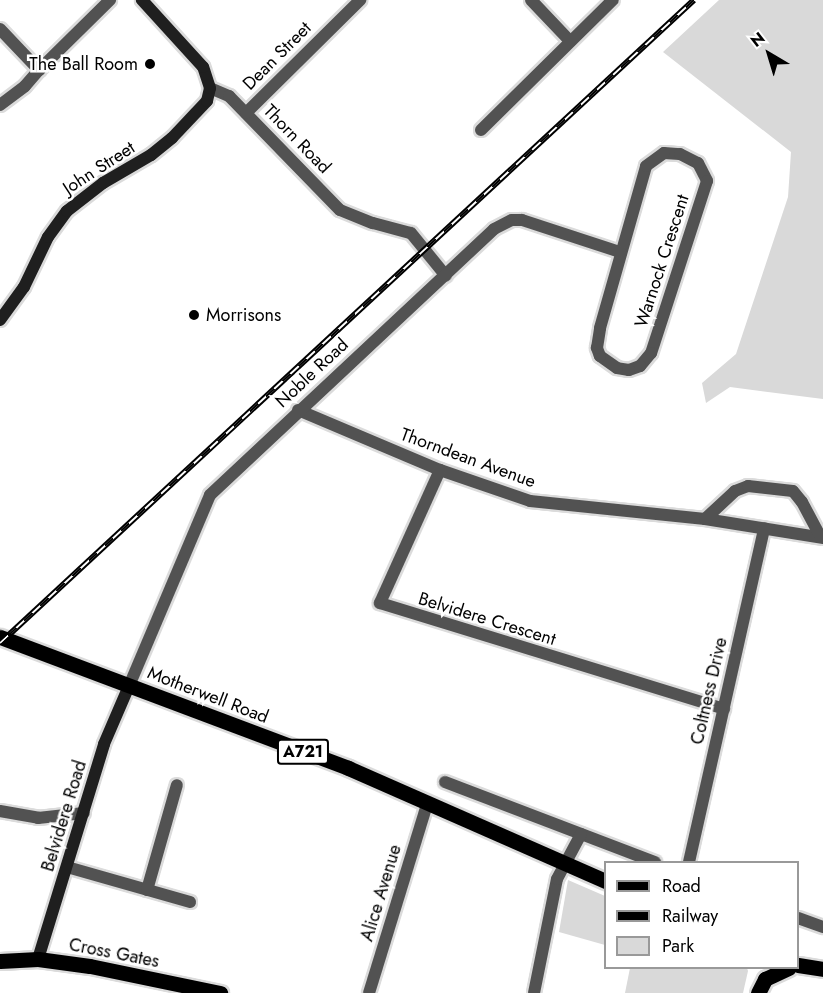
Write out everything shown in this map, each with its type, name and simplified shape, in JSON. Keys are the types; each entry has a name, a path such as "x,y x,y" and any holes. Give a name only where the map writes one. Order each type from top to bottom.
{"main road":[{"name":"Motherwell Road","path":"0,637 348,768 604,880"},
{"name":"Cross Gates","path":"0,961 38,959 90,966 181,990 220,993"},
{"path":"799,965 823,969"},
{"path":"761,980 787,969"}],"street":[{"path":"0,105 26,86 39,70 110,0"},
{"path":"142,0 203,67 210,88"},
{"name":"Dean Street","path":"246,113 360,0"},
{"path":"531,0 570,40"},
{"path":"481,130 613,0"},
{"path":"0,29 39,70"},
{"name":"Thorn Road","path":"210,88 229,96 340,210 374,223 411,233 446,276"},
{"name":"John Street","path":"0,320 24,287 48,237 67,211 103,183 151,155 172,138 207,101 210,88"},
{"name":"Warnock Crescent","path":"664,153 680,154 698,163 707,181 689,242 651,353 640,366 629,370 607,362 597,348 620,252 646,166 664,153"},
{"name":"Noble Road","path":"129,686 210,495 298,410 446,276 494,229 512,220 522,220 620,252"},
{"name":"Thorndean Avenue","path":"298,410 440,470 530,501 705,519 822,537"},
{"name":"Belvidere Crescent","path":"440,470 380,603 724,709"},
{"name":"Thorndean Avenue","path":"705,519 735,490 748,486 793,491 822,537"},
{"name":"Coltness Drive","path":"689,861 764,528"},
{"name":"Belvidere Road","path":"38,959 104,744 129,686"},
{"path":"445,782 652,861"},
{"path":"147,890 177,785"},
{"name":"Alice Avenue","path":"369,993 427,804"},
{"path":"0,811 38,818 84,813"},
{"path":"534,993 557,879 581,834"},
{"path":"67,867 190,902"},
{"path":"799,918 823,927"}],"green space":[{"path":"719,0 823,0 823,399 730,387 706,403 702,383 736,354 788,197 791,152 663,52"},
{"path":"568,880 604,896 604,945 559,932"},
{"path":"630,969 747,969 748,971 743,993 625,993"}],"railway":[{"path":"0,643 694,0"}],"place":[{"name":"The Ball Room","path":"150,64"},
{"name":"Morrisons","path":"194,315"}]}
